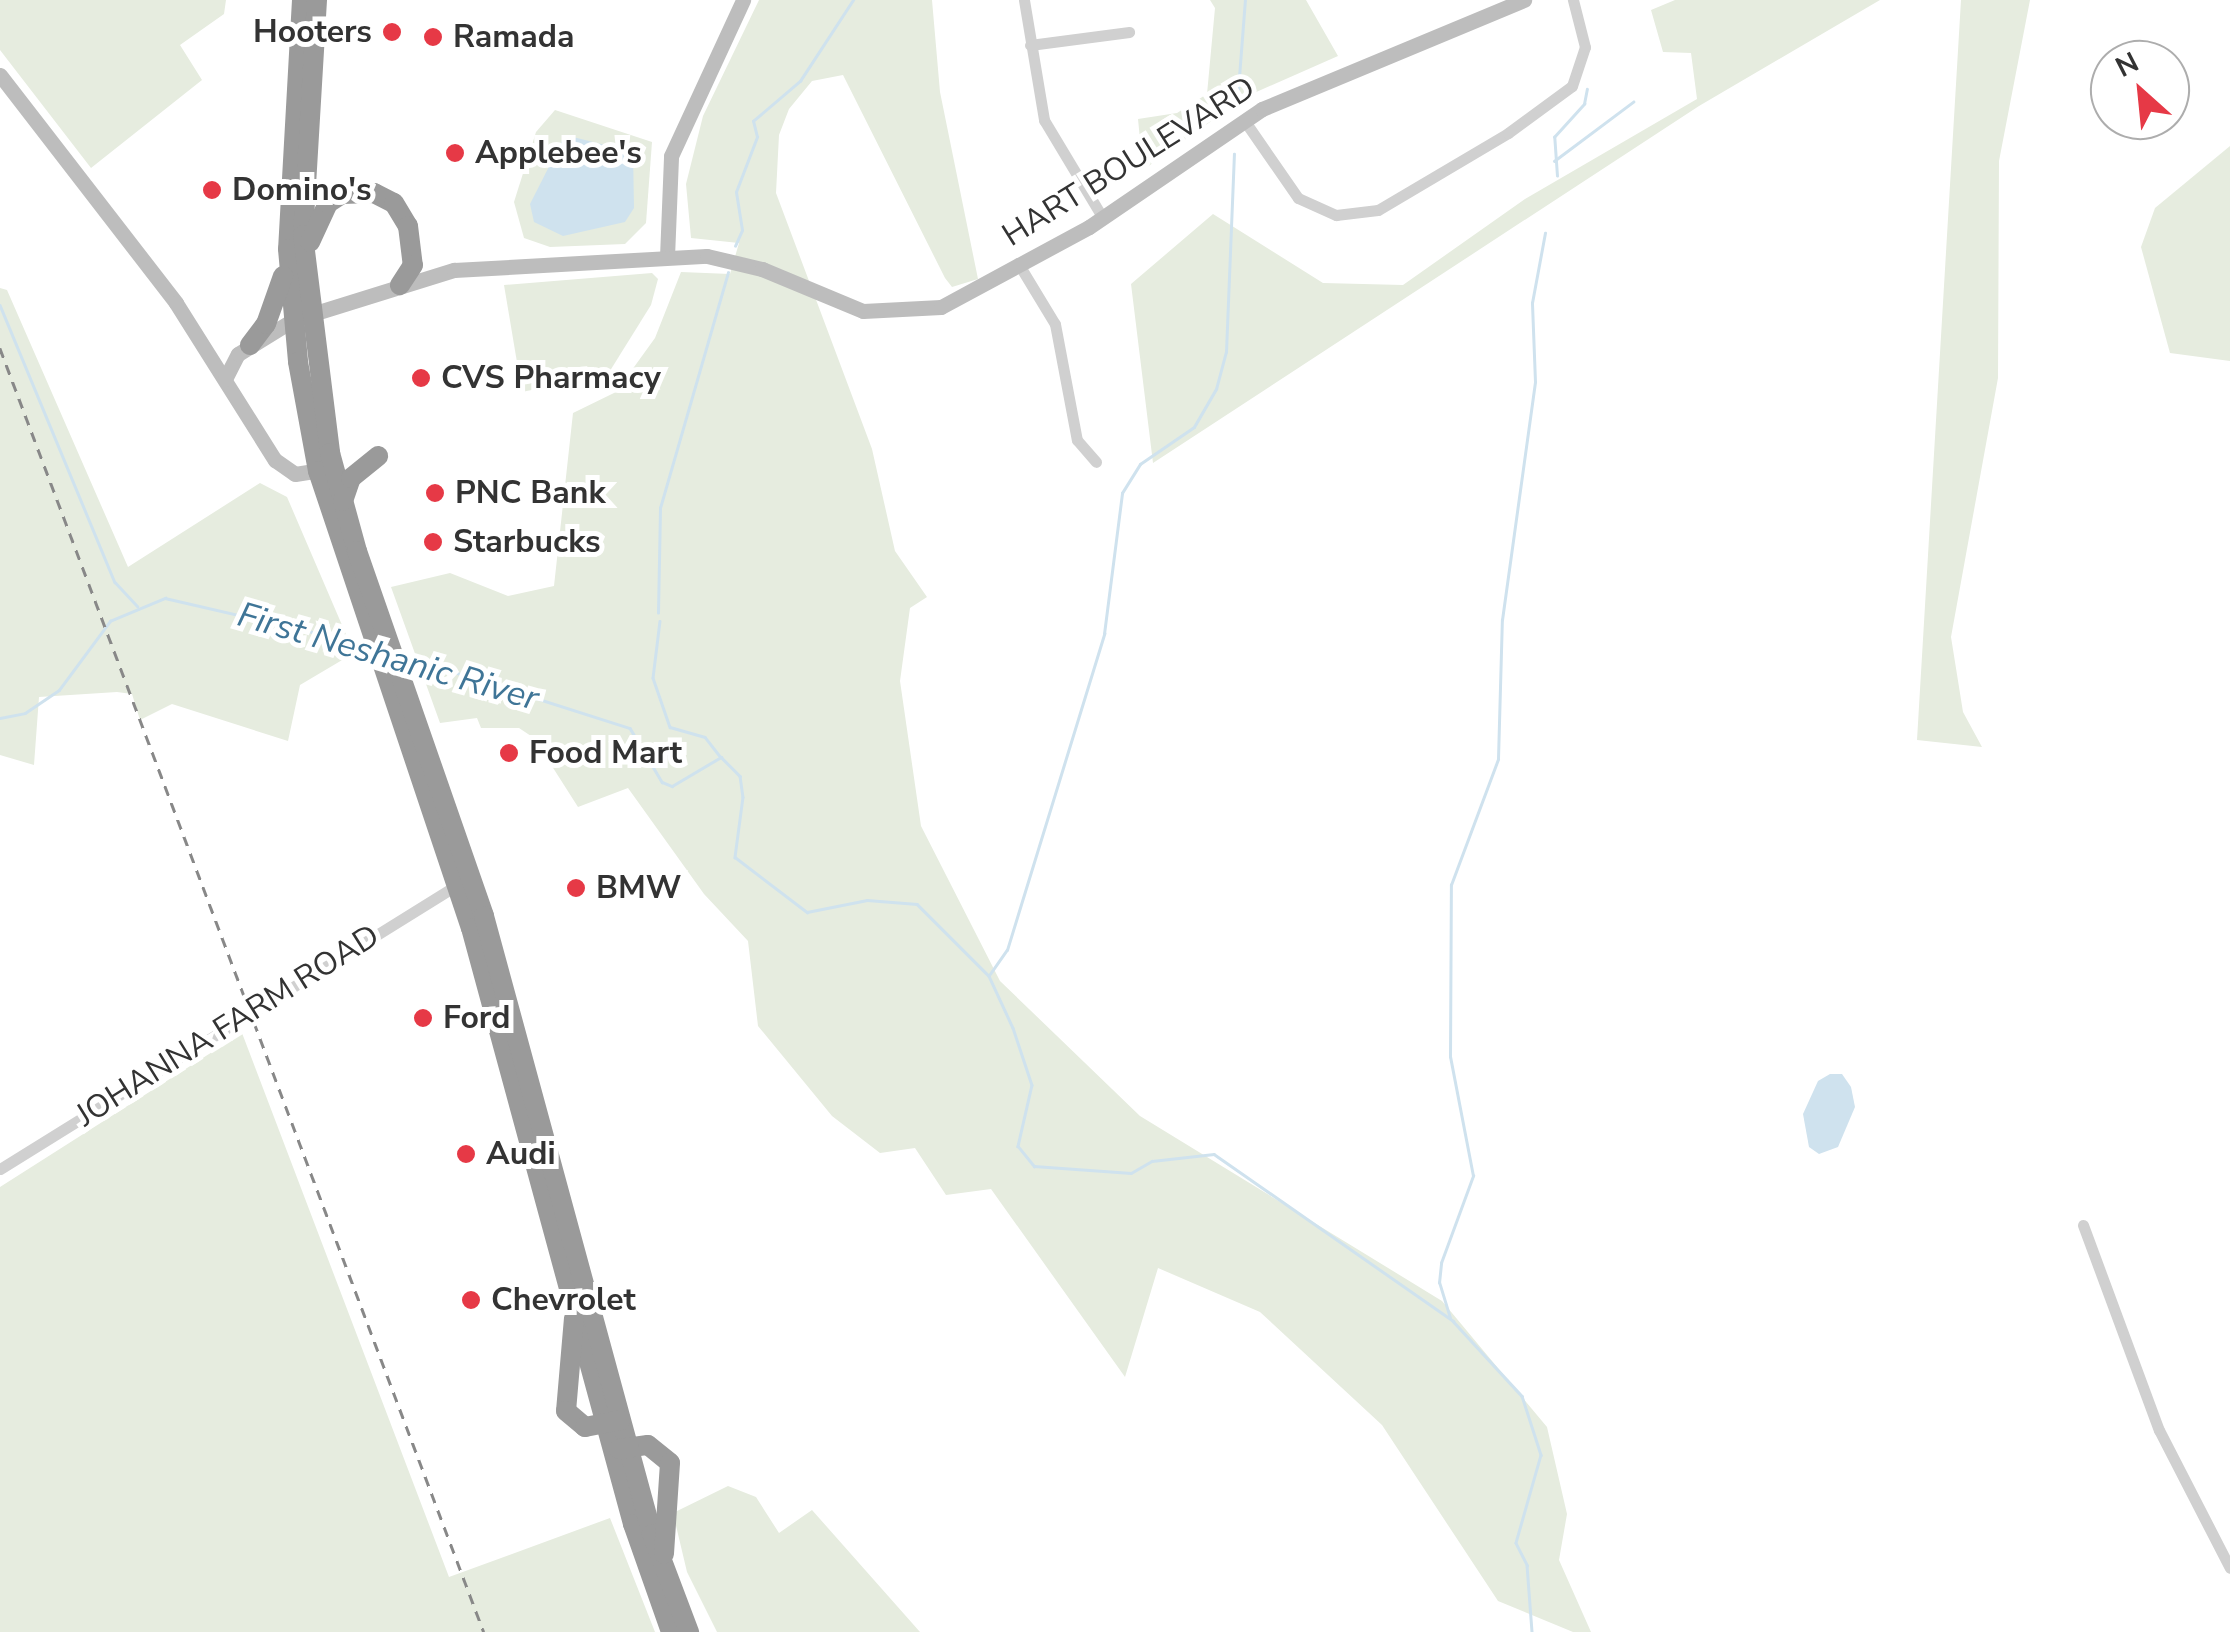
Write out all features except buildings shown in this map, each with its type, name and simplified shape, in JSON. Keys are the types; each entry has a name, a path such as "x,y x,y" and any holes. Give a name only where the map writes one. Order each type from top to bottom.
{"highway":[{"path":"302,0 296,256 301,316 325,469 458,885 576,1306 614,1422"},
{"path":"296,256 317,0"},
{"path":"244,350 328,203 342,194 374,193 394,203 408,226 413,264 400,285"},
{"path":"342,503 351,478 378,456"},
{"path":"325,469 342,503 374,626"},
{"path":"389,669 487,926 671,1632"},
{"path":"576,1306 564,1407 579,1425 614,1422"},
{"path":"621,1448 659,1448 670,1464 663,1570"},
{"path":"621,1448 688,1632"}],"street":[{"path":"667,256 665,191 671,156 742,0"},
{"path":"1024,0 1044,120 1103,218"},
{"name":"HART BOULEVARD","path":"244,350 301,316 454,270 667,256 743,262 844,306 893,314 941,307 1103,218 1244,120 1494,6 1524,0"},
{"path":"1244,120 1298,198 1336,215 1378,210 1550,106 1572,86 1585,47 1573,0"},
{"path":"1030,45 1129,32"},
{"path":"0,74 6,95 209,352 280,466 295,474 325,469"},
{"path":"1018,263 1055,324 1077,440 1096,462"},
{"path":"209,352 244,350"},
{"path":"226,379 244,350"},
{"name":"JOHANNA FARM ROAD","path":"0,1169 458,885"},
{"path":"2083,1224 2159,1430 2230,1568"}],"shaded area":[{"path":"0,0 226,0 224,14 180,45 202,80 91,168 0,50"},
{"path":"759,0 932,0 940,92 978,279 952,287 945,278 843,75 812,81 789,109 779,135 776,193 872,449 895,551 927,597 910,608 900,681 921,826 1000,981 1140,1116 1442,1301 1547,1427 1567,1514 1559,1560 1591,1632 1573,1632 1498,1601 1382,1425 1260,1312 1158,1268 1125,1377 991,1189 946,1195 915,1148 880,1153 832,1116 758,1026 748,941 704,894 628,788 578,807 534,738 519,728 481,728 477,718 440,723 391,587 450,573 508,596 554,586 573,413 616,392 655,338 681,272 730,274 739,243 691,238 686,184 703,116"},
{"path":"1210,0 1306,0 1338,56 1245,97 1143,170 1138,119 1177,113 1207,94 1215,8"},
{"path":"1675,0 1880,0 1699,106 1153,463 1131,284 1213,214 1323,283 1403,285 1525,199 1697,99 1691,53 1663,52 1651,10"},
{"path":"1961,0 2030,0 1999,161 1998,378 1951,637 1963,712 1982,747 1917,740"},
{"path":"555,110 652,142 646,223 625,244 550,247 524,238 514,202 536,132"},
{"path":"2230,146 2230,361 2170,353 2141,247 2155,208"},
{"path":"652,273 658,279 651,305 608,374 522,392 504,285"},
{"path":"0,288 7,290 128,567 260,483 287,497 354,653 300,685 288,741 172,704 140,720 132,694 117,692 39,697 34,765 0,755"},
{"path":"242,1033 449,1577 610,1518 655,1632 0,1632 0,1187"},
{"path":"728,1486 756,1497 779,1533 812,1510 920,1632 717,1632 687,1572 673,1513"}],"water":[{"path":"565,135 633,152 634,208 625,222 563,236 534,222 530,204"},
{"path":"1830,1074 1842,1074 1851,1087 1855,1107 1838,1147 1819,1154 1809,1147 1803,1114 1818,1081"}],"waterway":[{"path":"735,246 742,230 736,192 757,137 753,121 800,81 853,0"},
{"path":"1238,90 1245,0"},
{"path":"1557,176 1554,137 1584,104 1587,89"},
{"path":"1554,161 1633,102"},
{"path":"990,974 1007,950 1104,634 1122,493 1140,464 1194,427 1216,389 1226,352 1234,154"},
{"path":"1450,1318 1439,1283 1441,1263 1473,1176 1450,1057 1451,885 1498,759 1502,620 1535,382 1532,303 1545,233"},
{"path":"658,613 660,508 728,273"},
{"path":"0,305 115,582 137,606"},
{"name":"First Neshanic River","path":"0,718 25,713 59,690 110,621 165,598 365,644"},
{"path":"660,621 653,678 670,727 705,737 720,756"},
{"name":"First Neshanic River","path":"401,655 630,728 662,782 672,786 721,757 740,776 743,797 735,857 807,912 867,900 917,904 989,976 1013,1028 1032,1085 1018,1146 1034,1166 1131,1173 1152,1161 1214,1154 1453,1321 1522,1396 1541,1455 1516,1543 1527,1565 1532,1632"}],"railway":[{"path":"0,348 484,1632"}],"place":[{"name":"Hooters","path":"392,32"},
{"name":"Ramada","path":"433,37"},
{"name":"Applebee's","path":"455,153"},
{"name":"Domino's","path":"212,190"},
{"name":"CVS Pharmacy","path":"421,378"},
{"name":"PNC Bank","path":"435,493"},
{"name":"Starbucks","path":"433,542"},
{"name":"Food Mart","path":"509,753"},
{"name":"BMW","path":"576,888"},
{"name":"Ford","path":"423,1018"},
{"name":"Audi","path":"466,1154"},
{"name":"Chevrolet","path":"471,1300"}]}
